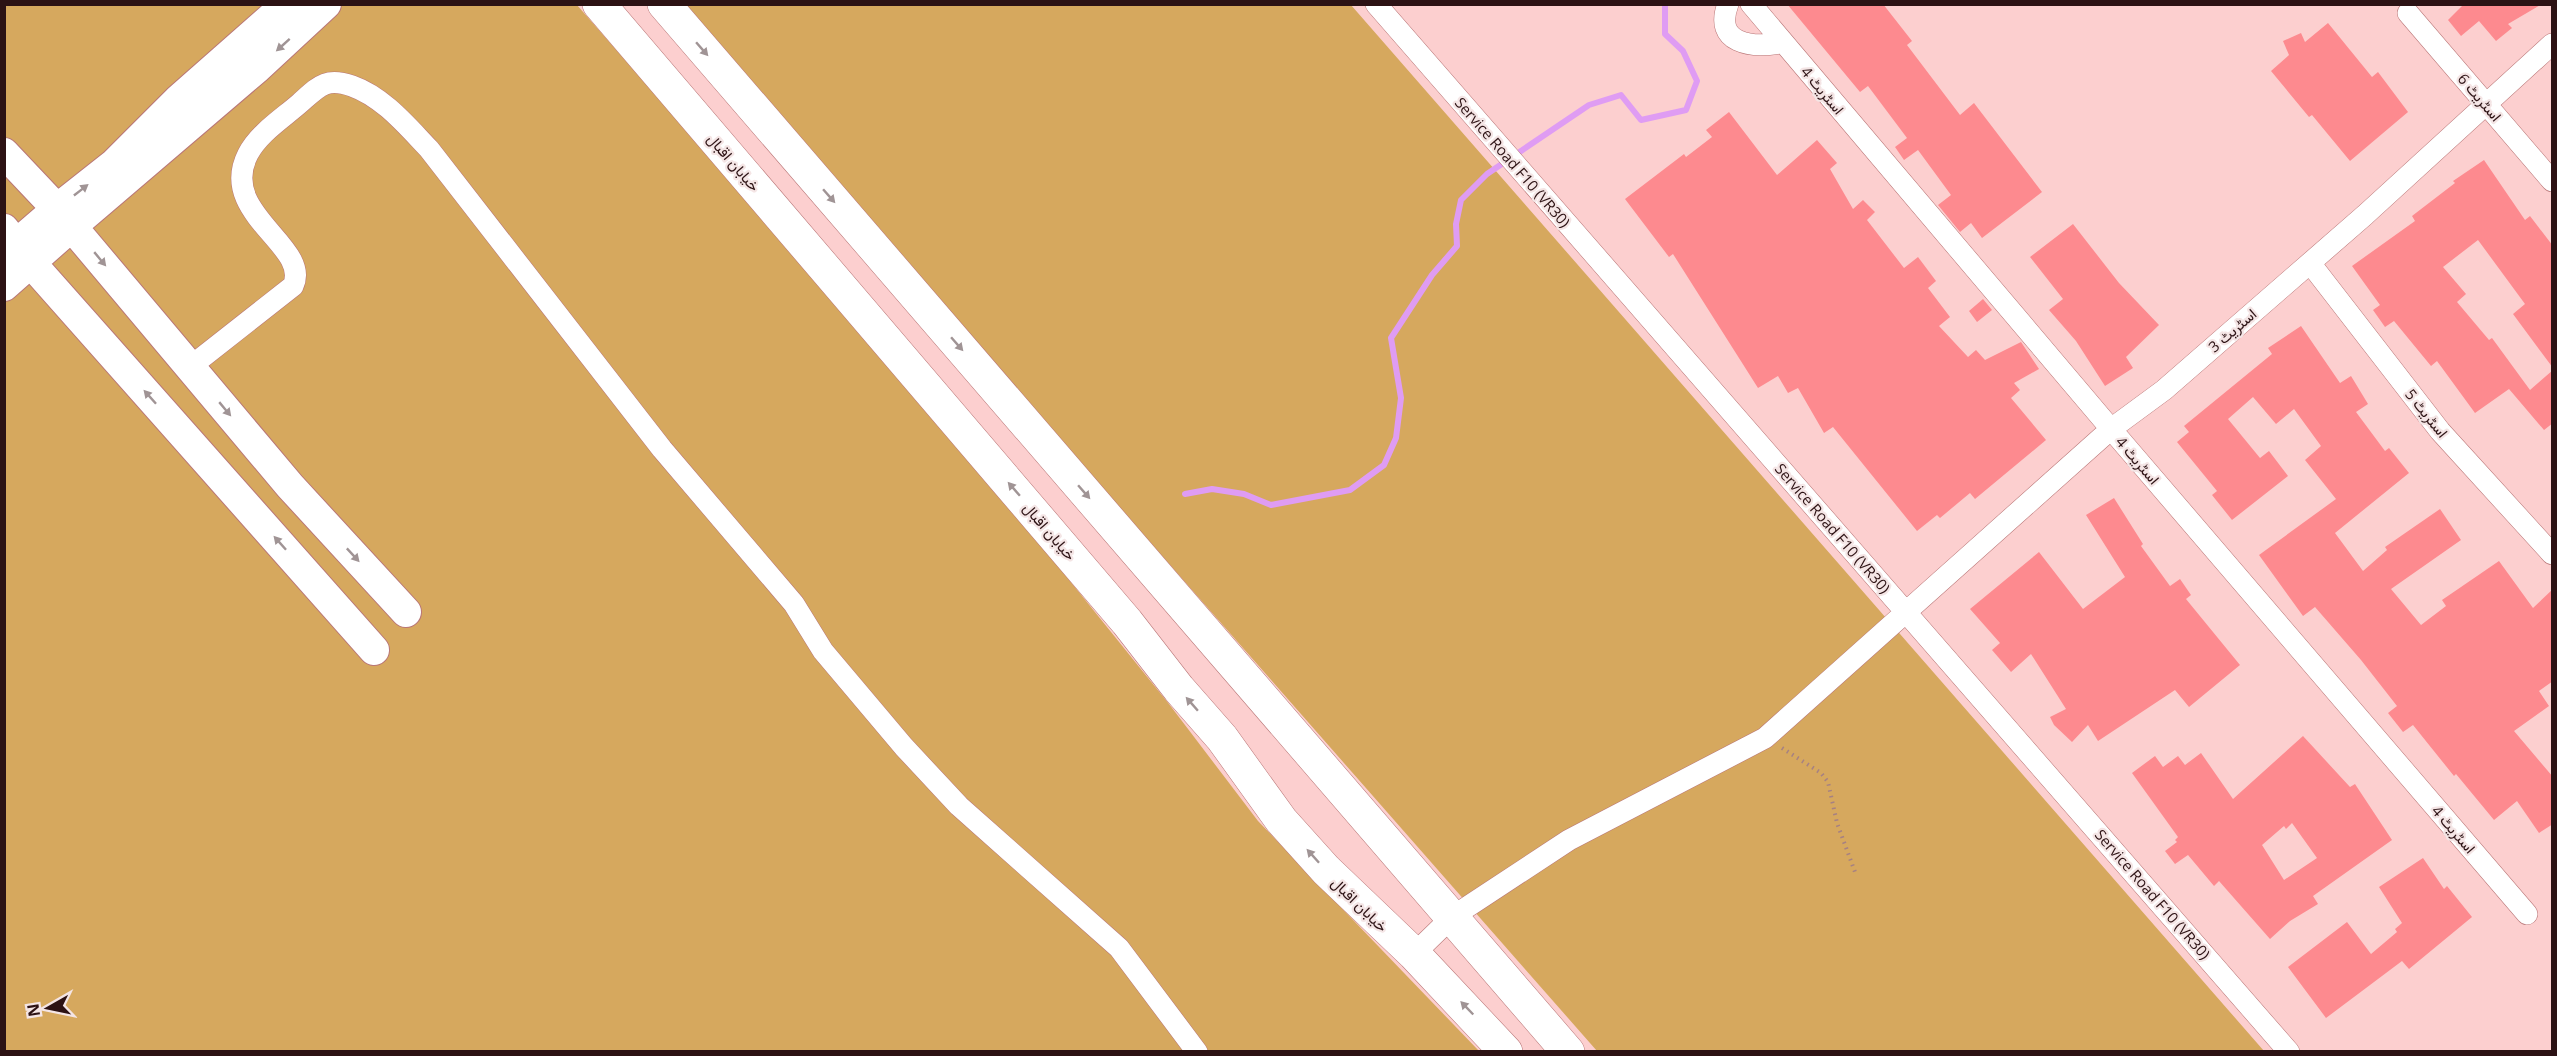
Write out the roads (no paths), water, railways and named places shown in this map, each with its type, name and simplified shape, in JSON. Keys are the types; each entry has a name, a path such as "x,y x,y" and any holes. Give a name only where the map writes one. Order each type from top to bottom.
{"main road":[{"name":"خیابان اقبال","path":"599,4 1127,622 1179,689 1222,738 1281,820 1353,899 1414,954 1506,1052"},
{"path":"664,4 1568,1052"}],"street":[{"path":"64,217 178,100 286,4"},
{"path":"4,286 14,248 64,217 257,68 326,4"},
{"name":"Service Road F10 (VR30)","path":"1376,4 2289,1052"},
{"path":"1728,4 1725,13 1728,31 1736,41 1760,46 1780,43"},
{"name":"اسٹریٹ 4","path":"1751,4 2111,429 2527,914"},
{"name":"اسٹریٹ 6","path":"2408,13 2553,181"},
{"name":"اسٹریٹ 3","path":"1414,954 1452,918 1569,840 1765,738 2111,429 2164,390 2310,263 2553,44"},
{"path":"190,367 292,286 296,278 295,264 253,211 243,193 241,181 249,152 265,133 324,83 338,81 367,91 396,115 429,149 662,448 794,604 823,651 904,747 959,806 1119,948 1197,1052"},
{"path":"4,153 64,217 290,486 406,612"},
{"path":"14,248 374,650"},
{"name":"اسٹریٹ 5","path":"2310,263 2440,431 2553,554"}],"waterway":[{"path":"1185,494 1212,489 1244,494 1271,505 1350,490 1384,465 1396,438 1401,398 1391,338 1432,275 1457,246 1456,224 1461,200 1487,174 1589,105 1621,95 1641,120 1686,110 1697,81 1683,51 1665,34 1665,4"}]}
